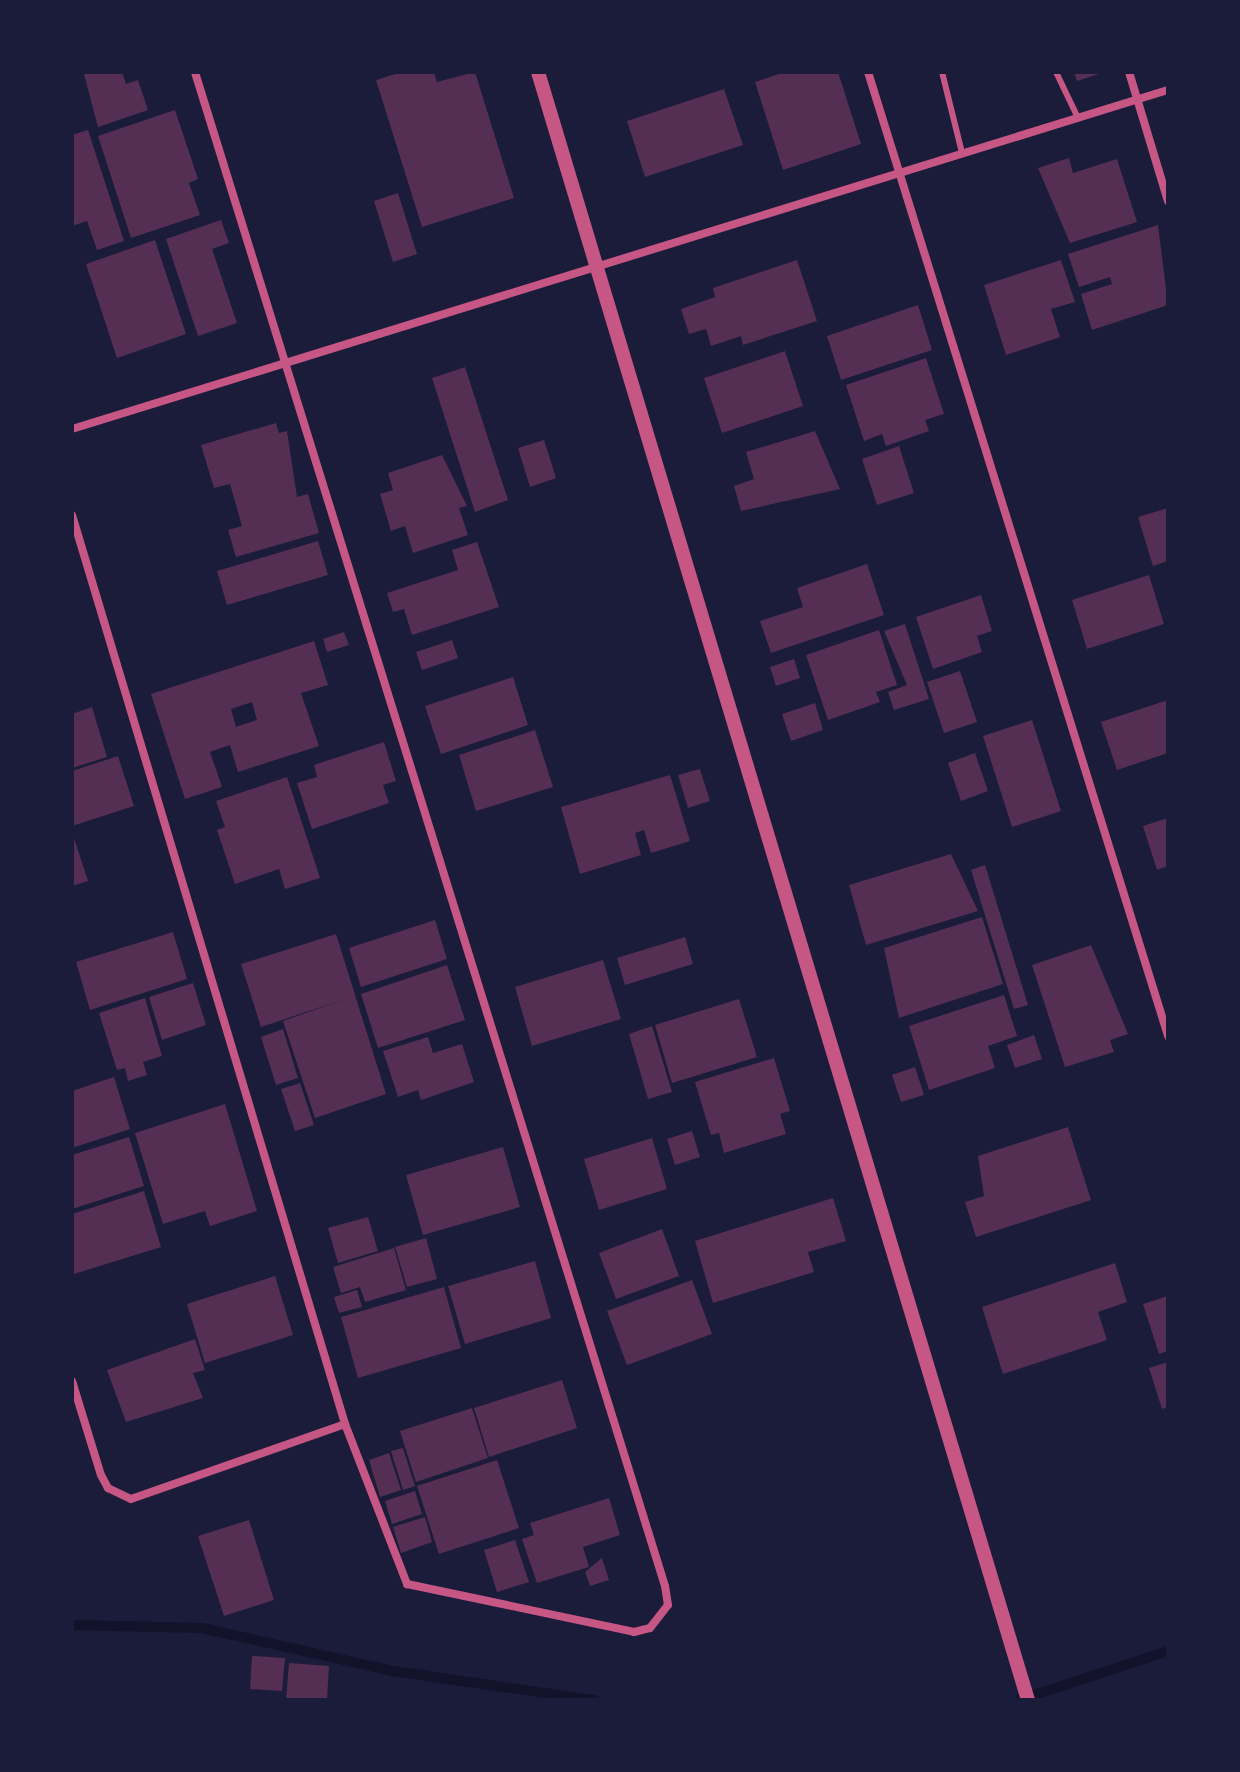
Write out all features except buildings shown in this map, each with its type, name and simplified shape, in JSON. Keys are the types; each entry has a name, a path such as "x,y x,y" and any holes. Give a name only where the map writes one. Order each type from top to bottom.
{"street":[{"path":"72,515 345,1424 407,1584 634,1632 661,1619 665,1586 195,72"},
{"path":"538,72 599,265 1028,1700"},
{"path":"868,72 1168,1036"},
{"path":"1129,72 1168,201"},
{"path":"72,429 1168,90"},
{"path":"72,1381 101,1475 119,1495 144,1496 345,1424"}],"lane":[{"path":"942,72 962,153"},
{"path":"1056,72 1078,118"}],"waterway":[{"path":"72,1625 202,1628 393,1671 595,1700"},
{"path":"1019,1700 1168,1651"}]}
